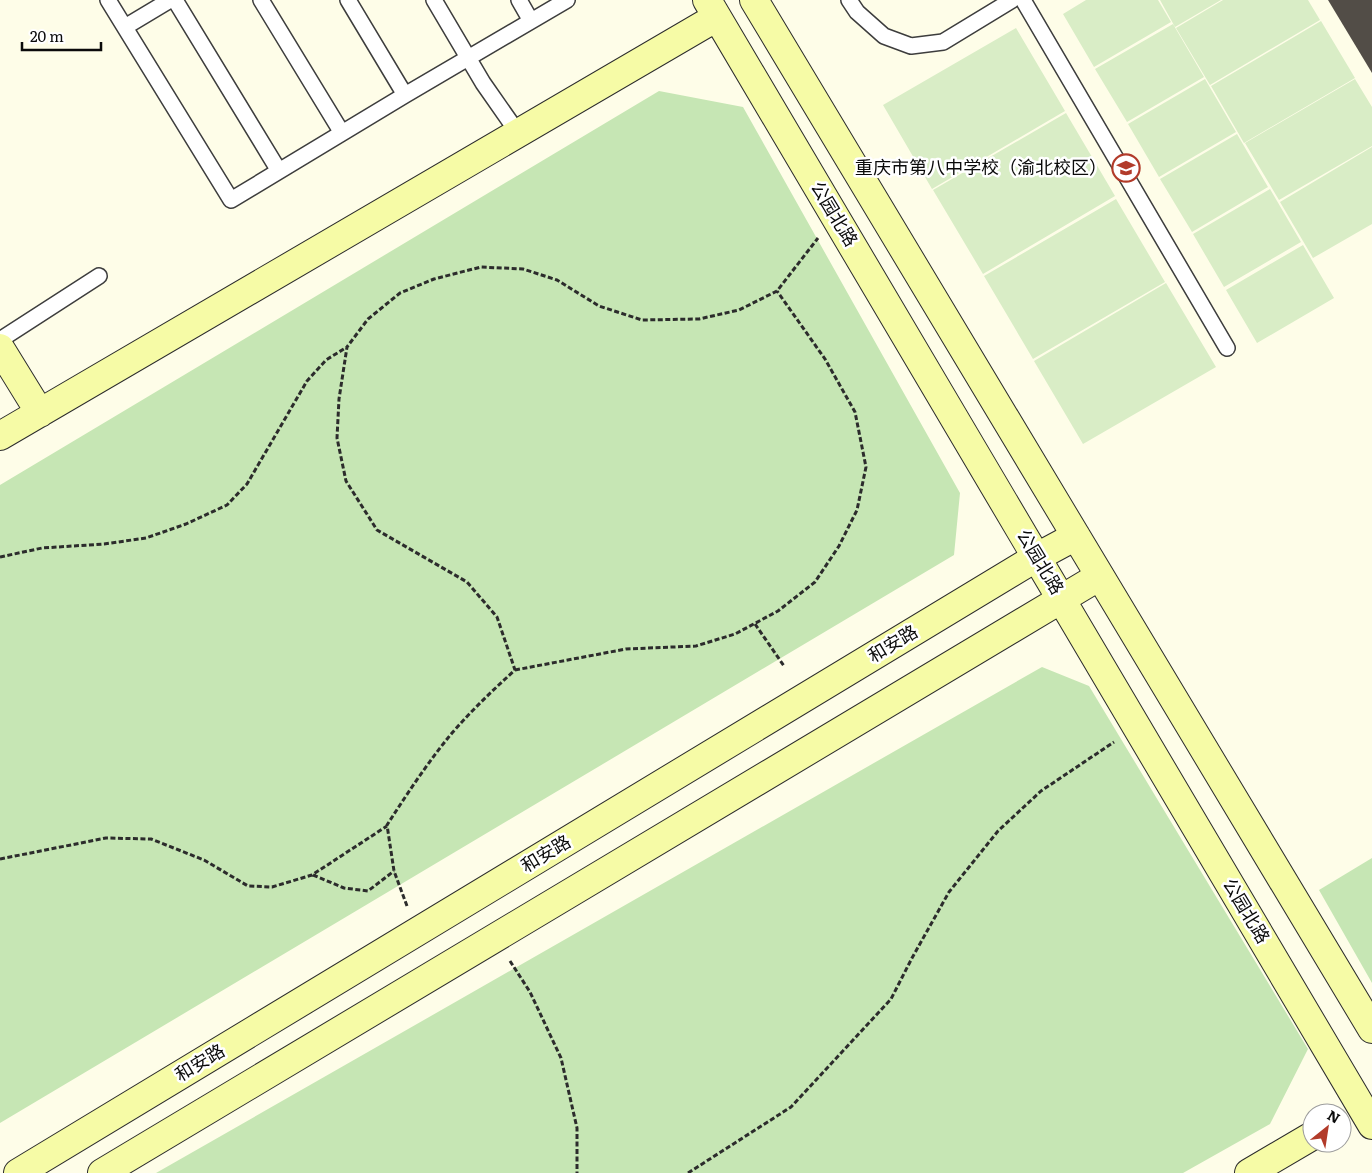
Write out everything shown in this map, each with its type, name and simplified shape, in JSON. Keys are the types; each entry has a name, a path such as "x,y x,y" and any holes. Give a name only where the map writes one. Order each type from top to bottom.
{"main road":[{"path":"754,0 1372,1029"},
{"path":"0,436 518,133 712,8"},
{"name":"公园北路","path":"712,8 1062,598 1362,1112"},
{"path":"0,348 40,413"},
{"name":"和安路","path":"18,1173 1037,557 1076,536"},
{"path":"102,1173 1100,576"},
{"path":"1249,1173 1302,1142"}],"lane":[{"path":"108,0 231,200 405,94 566,0"},
{"path":"125,27 170,0"},
{"path":"175,0 279,171"},
{"path":"261,0 342,133"},
{"path":"348,0 405,94"},
{"path":"434,0 483,84 518,133"},
{"path":"519,0 532,21"},
{"path":"850,0 856,12 884,36 910,46 943,42 1012,0"},
{"path":"1023,0 1228,348"},
{"path":"0,340 99,276"}],"path":[{"path":"0,557 42,548 104,544 146,538 186,524 227,504 248,484 307,381 326,360 347,347 368,320 400,293 434,279 481,267 523,269 557,280 599,306 642,320 699,319 739,310 777,291 835,216"},
{"path":"0,859 106,838 152,838 204,860 248,886 272,887 312,875 387,825 433,757 452,733 515,670 626,649 696,646 735,634 778,611 815,582 839,546 857,510 866,467 856,412 825,359 777,291"},
{"path":"347,347 339,399 337,438 346,481 377,530 467,582 496,616 515,670"},
{"path":"755,624 784,666"},
{"path":"688,1173 790,1107 891,999 950,892 998,831 1041,791 1137,726"},
{"path":"387,825 394,871 417,932"},
{"path":"312,875 344,888 368,891 394,871"},
{"path":"506,954 530,992 561,1058 578,1128 577,1173"}],"green space":[{"path":"1086,0 1158,0 1171,22 1094,67 1063,14"},
{"path":"1160,0 1221,0 1175,27"},
{"path":"1223,0 1308,0 1320,20 1210,85 1176,28"},
{"path":"1321,21 1355,78 1244,143 1211,86"},
{"path":"1173,24 1204,77 1127,122 1095,69"},
{"path":"1016,28 1065,111 932,189 883,105"},
{"path":"1205,79 1236,132 1159,177 1128,124"},
{"path":"1355,79 1372,107 1372,146 1279,200 1245,143"},
{"path":"659,91 743,107 960,493 954,555 0,1123 0,485"},
{"path":"1066,113 1115,196 983,274 933,190"},
{"path":"1237,134 1268,187 1192,232 1160,179"},
{"path":"1372,147 1372,224 1313,258 1280,202"},
{"path":"1270,189 1301,242 1224,287 1193,234"},
{"path":"1116,199 1165,282 1033,359 984,276"},
{"path":"1303,245 1334,298 1257,343 1226,290"},
{"path":"1166,283 1216,367 1083,444 1034,361"},
{"path":"1042,667 1089,686 1308,1049 1270,1124 1183,1173 156,1173"},
{"path":"1372,858 1372,983 1319,890"}],"building":[{"path":"1328,0 1372,0 1372,73"}],"place":[{"name":"重庆市第八中学校（渝北校区）","path":"1126,168"}]}
